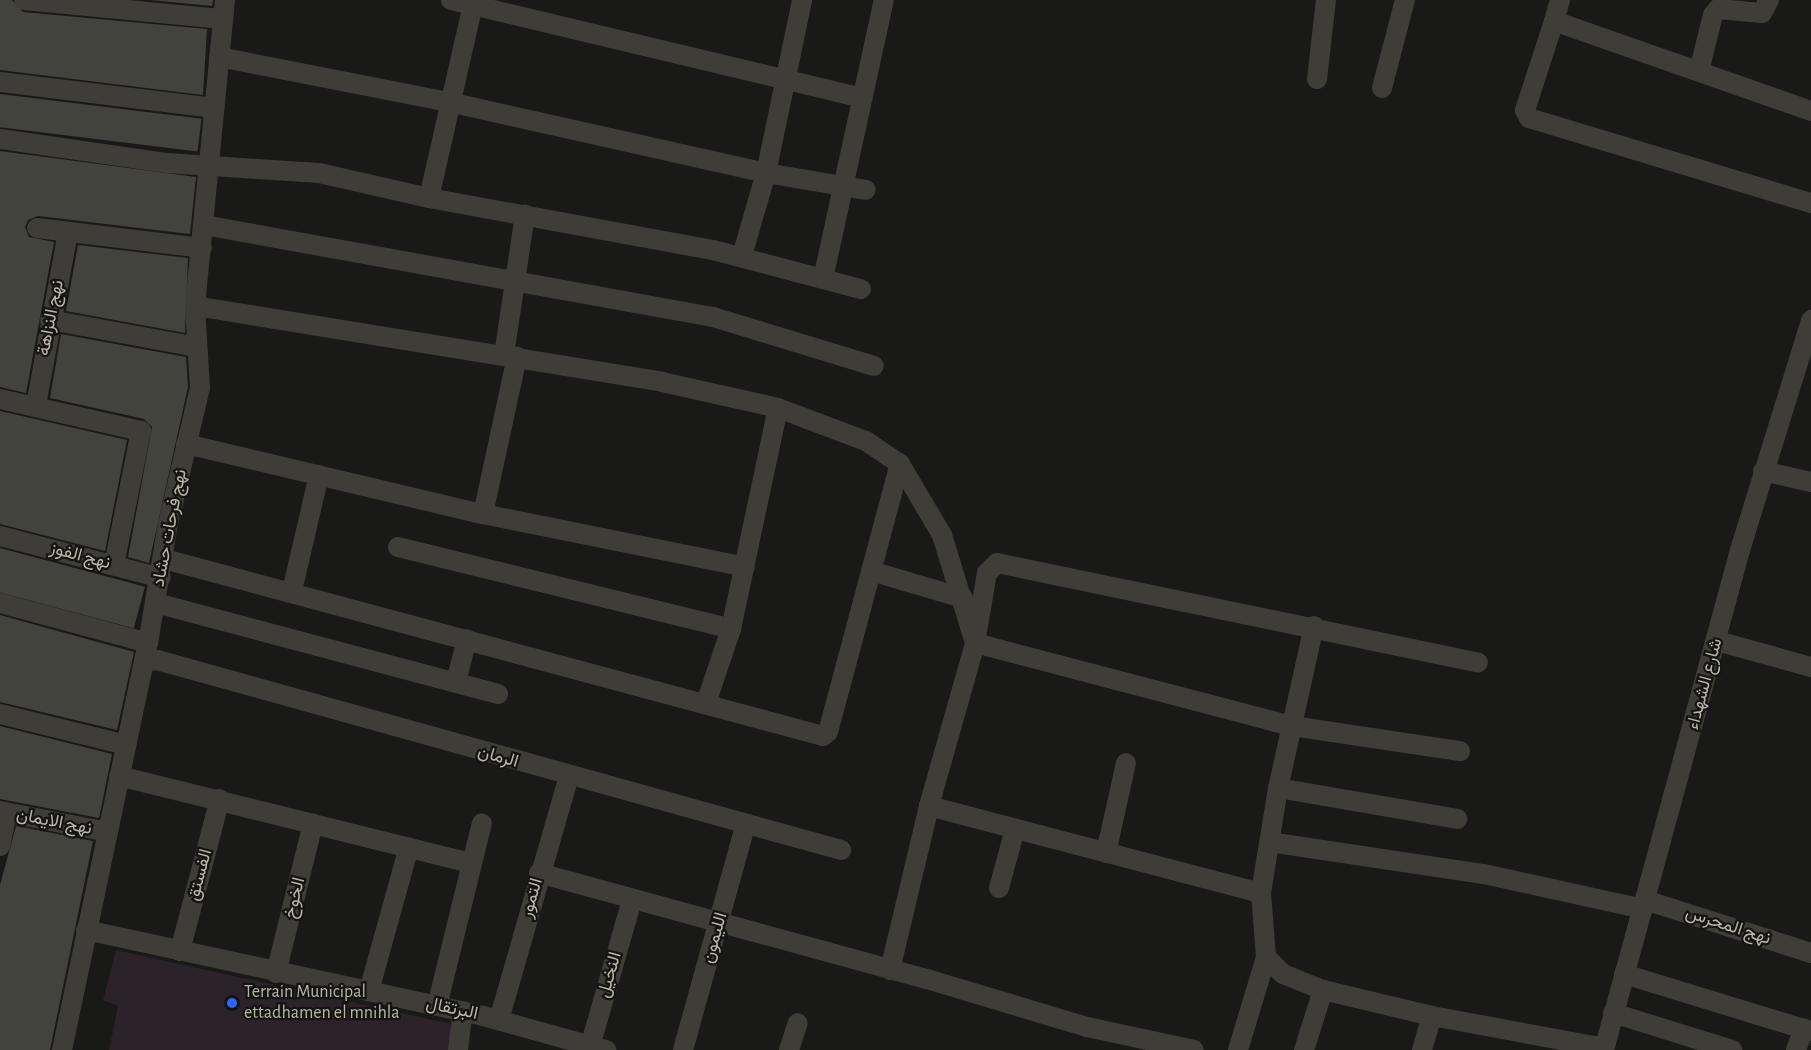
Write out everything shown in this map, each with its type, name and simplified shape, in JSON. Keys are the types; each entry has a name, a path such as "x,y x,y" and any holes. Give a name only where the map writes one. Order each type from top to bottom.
{"street":[{"path":"24,0 224,10"},
{"path":"451,0 474,3 862,98"},
{"path":"742,256 766,173 802,0"},
{"path":"823,279 846,188 862,98 884,0"},
{"path":"1317,79 1326,0"},
{"path":"1382,88 1406,0"},
{"path":"1560,0 1525,110 1529,118 1811,203"},
{"path":"1699,71 1716,11 1723,6 1762,13 1769,0"},
{"path":"429,198 449,102 474,3"},
{"name":"نهج فرحات حشاد","path":"62,1050 119,776 149,655 162,568 202,372 197,348 195,306 224,10"},
{"path":"1554,21 1811,111"},
{"path":"219,57 449,102 766,173 866,190"},
{"path":"0,82 214,108"},
{"path":"0,139 137,160 319,173 429,198 742,256 861,289"},
{"path":"483,514 511,356 515,279 525,215"},
{"path":"204,225 515,279 745,324 874,366"},
{"path":"37,228 202,248"},
{"name":"نهج النزاهة","path":"36,405 68,232"},
{"path":"195,306 662,382 778,408 866,441 900,464 933,516 963,598 975,643"},
{"path":"50,320 197,348"},
{"name":"شارع الشهداء","path":"1604,1049 1762,471 1811,320"},
{"path":"0,399 135,427 142,435 114,565"},
{"path":"706,703 731,629 778,408"},
{"path":"186,444 483,514 745,567"},
{"path":"900,464 871,571 963,598"},
{"path":"1762,471 1811,482"},
{"path":"292,591 319,475"},
{"name":"نهج الفوز","path":"0,536 114,565 162,568 292,591 706,703 809,735 828,732 871,571"},
{"path":"398,547 731,629"},
{"path":"890,970 929,806 975,643 987,573 996,563 1314,626 1478,663"},
{"name":"الرمان","path":"0,603 149,655 569,777 841,850"},
{"path":"156,603 498,693"},
{"path":"1239,1050 1266,957 1261,893 1278,788 1314,626"},
{"path":"456,682 467,639"},
{"path":"1717,641 1811,667"},
{"path":"975,643 1292,726 1460,751"},
{"path":"0,714 126,745"},
{"path":"1106,853 1126,763"},
{"path":"119,776 220,799 471,863"},
{"name":"التمور","path":"499,1020 539,873 569,777"},
{"path":"1278,788 1457,819"},
{"name":"الفستق","path":"180,951 220,799"},
{"path":"929,806 1261,893"},
{"path":"0,846 4,812"},
{"name":"نهج الايمان","path":"4,812 108,832"},
{"path":"437,1006 482,823"},
{"name":"الخوخ","path":"276,973 313,824"},
{"name":"الليمون","path":"683,1050 745,826"},
{"path":"999,888 1015,829"},
{"name":"نهج المحرس","path":"1269,842 1484,874 1644,905 1811,953"},
{"path":"369,991 409,847"},
{"path":"539,873 890,970 1087,1028 1194,1050"},
{"name":"النخيل","path":"595,1049 632,900"},
{"name":"البرتقال","path":"86,930 276,973 463,1011 595,1049"},
{"path":"1266,957 1283,974 1323,990 1432,1016 1604,1049"},
{"path":"1624,974 1807,1030 1796,1050"},
{"path":"1304,1050 1323,990"},
{"path":"458,1050 463,1011"},
{"path":"1613,1013 1732,1050"},
{"path":"1422,1050 1432,1016"},
{"path":"789,1050 798,1023"}],"shaded area":[{"name":"Terrain Municipal ettadhamen el mnihla","path":"116,950 456,1025 453,1050 109,1050 118,1006 103,1000"}],"building":[{"path":"0,0 12,0 23,12 207,29 203,95 0,70"},
{"path":"150,0 213,0 212,6"},
{"path":"0,94 201,119 197,151 0,127"},
{"path":"0,151 196,177 190,234 38,216 28,220 25,227 29,237 54,242 26,393 0,387"},
{"path":"78,245 188,258 185,333 66,311"},
{"path":"61,334 186,357 188,387 149,563 128,557 152,427 144,419 50,398"},
{"path":"0,411 127,440 105,551 0,524"},
{"path":"0,548 145,587 134,628 0,593"},
{"path":"0,615 134,652 117,730 0,702"},
{"path":"0,726 112,754 99,818 0,799"},
{"path":"16,826 93,841 50,1050 0,1050 0,885"}],"place":[{"name":"Terrain Municipal ettadhamen el mnihla","path":"232,1003"}]}
